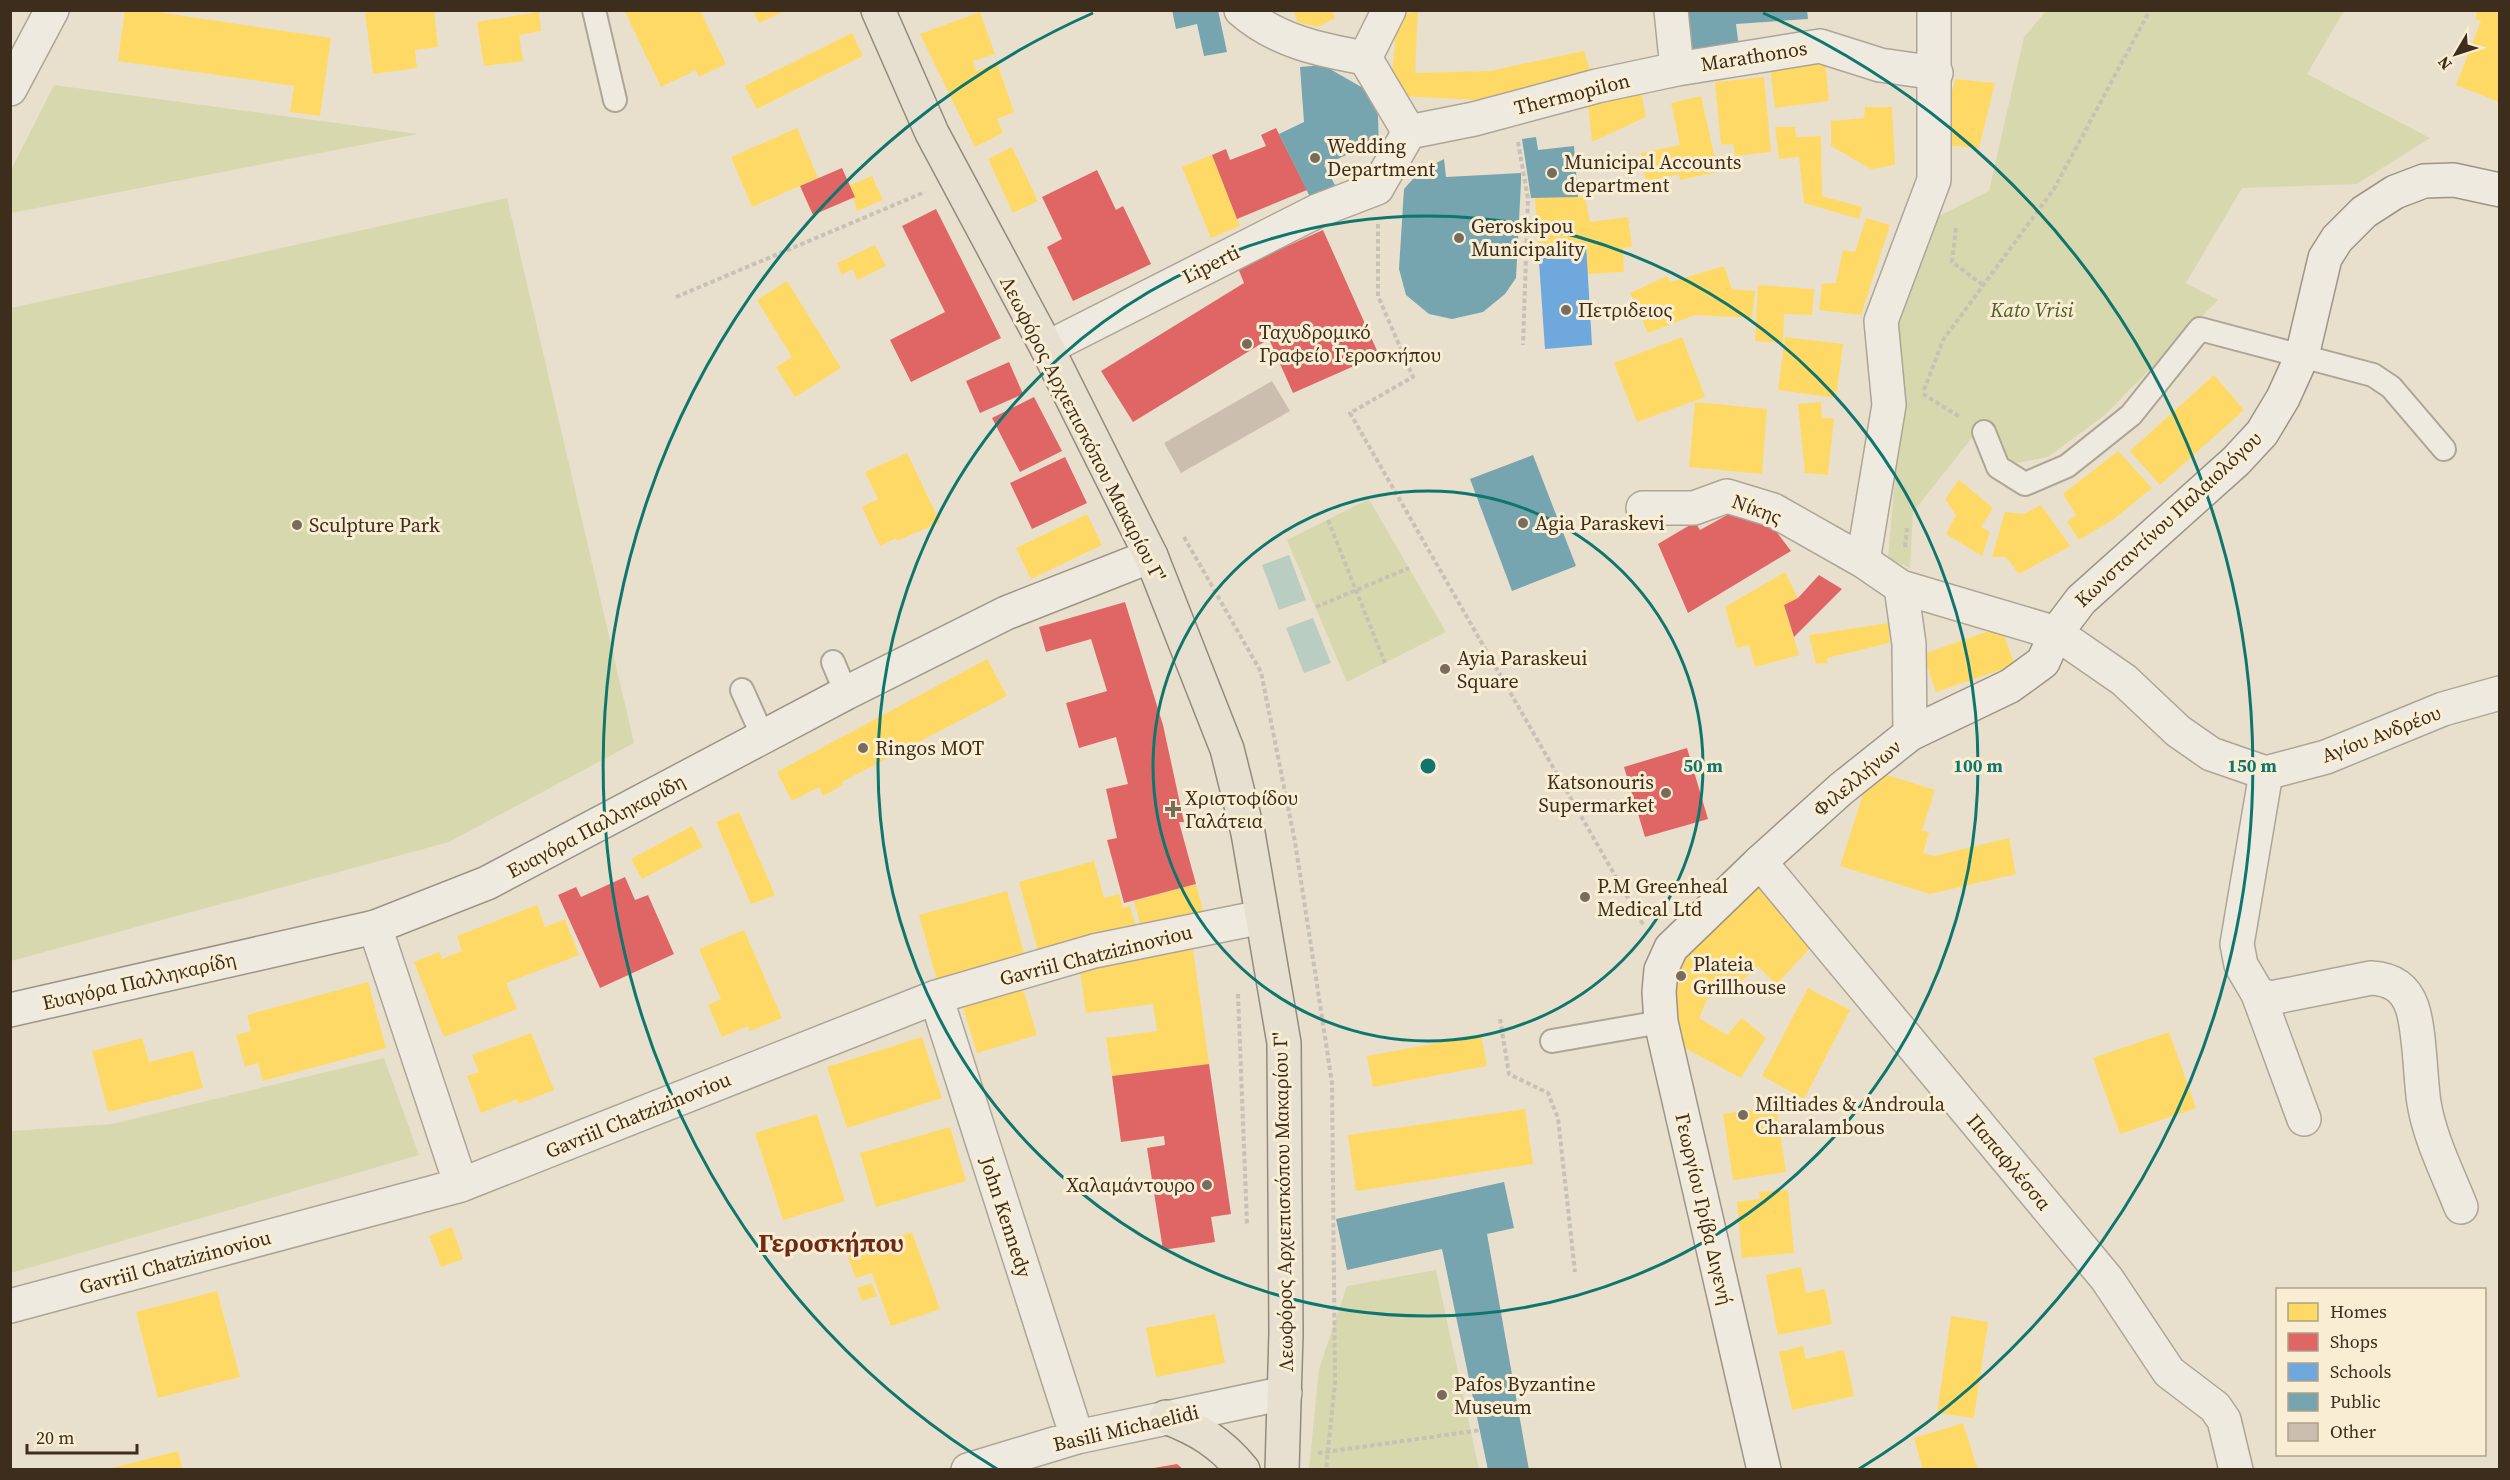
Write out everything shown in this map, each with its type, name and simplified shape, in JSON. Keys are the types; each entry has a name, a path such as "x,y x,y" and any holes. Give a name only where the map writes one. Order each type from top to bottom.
{"main road":[{"name":"Λεωφόρος Αρχιεπισκόπου Μακαρίου Γ'","path":"878,10 932,133 1047,348 1151,556 1227,749 1248,833 1276,983 1284,1043 1285,1393 1283,1462"},
{"path":"1166,1418 1199,1430 1218,1444 1243,1470"}],"street":[{"path":"10,89 52,10"},
{"path":"1241,10 1292,42 1365,58 1409,132 1377,188"},
{"path":"1365,58 1389,10"},
{"path":"1671,10 1677,69"},
{"path":"1863,561 1889,405 1881,321 1934,180 1936,73 1934,10"},
{"name":"Marathonos","path":"1677,69 1820,46 1880,65 1936,73"},
{"name":"Thermopilon","path":"1409,132 1677,69"},
{"name":"Κωνσταντίνου Παλαιολόγου","path":"2056,633 2081,600 2236,461 2262,433 2283,398 2302,356 2325,258 2337,239 2364,212 2394,192 2424,181 2454,180 2499,190"},
{"name":"Liperti","path":"1047,348 1317,211 1377,188"},
{"name":"Νίκης","path":"1643,508 1694,508 1727,496 1773,510 1863,561 1901,587 2056,633"},
{"name":"Ευαγόρα Παλληκαρίδη","path":"10,1010 375,927 487,883 764,739 846,693 1006,613 1151,556"},
{"path":"1901,587 1909,644 1910,734"},
{"path":"2056,633 2124,680 2178,731 2211,754 2266,773 2237,944 2241,965 2258,994 2304,1119"},
{"name":"Φιλελλήνων","path":"1668,955 1760,862 1841,789 1910,734 2023,677 2043,662 2056,633"},
{"name":"Αγίου Ανδρέου","path":"2266,773 2326,757 2443,709 2499,693"},
{"name":"Παπαφλέσσα","path":"1760,862 2107,1280 2169,1372 2215,1407 2224,1420 2236,1470"},
{"name":"Gavriil Chatzizinoviou","path":"10,1306 461,1185 936,997 1094,951 1262,917"},
{"path":"375,927 461,1185"},
{"name":"Γεωργίου Γρίβα Διγενή","path":"1668,955 1659,992 1662,1022 1764,1470"},
{"path":"2258,994 2271,998 2371,978 2385,979 2396,984 2405,993 2413,1008 2425,1106 2436,1143 2462,1207"},
{"name":"John Kennedy","path":"936,997 1077,1437"},
{"name":"Basili Michaelidi","path":"968,1470 1077,1437 1285,1393"}],"lane":[{"path":"594,10 615,100"},
{"path":"1984,432 1998,467 2025,484 2067,466 2131,415 2200,329 2373,375 2391,387 2444,449"},
{"path":"833,662 846,693"},
{"path":"742,690 764,739"},
{"path":"1552,1041 1662,1022"}],"path":[{"path":"1943,340 2054,189 2150,10"},
{"path":"1513,109 1528,199 1523,345"},
{"path":"676,297 956,179"},
{"path":"1377,188 1378,296 1413,377 1350,413 1668,955"},
{"path":"1952,262 1983,285"},
{"path":"1923,394 1984,432"},
{"path":"1328,520 1385,663"},
{"path":"1316,607 1409,568"},
{"path":"1238,990 1247,1236"},
{"path":"1500,1019 1509,1074 1548,1094 1558,1118 1575,1272"},
{"path":"1283,1462 1328,1452 1481,1430"}],"green space":[{"name":"Kato Vrisi","path":"2046,11 2344,11 2307,74 2430,138 2357,184 2242,188 2186,283 2218,300 2105,415 2048,457 2016,463 1975,434 1913,512 1910,568 1888,558 1902,397 1889,339 1931,220 1989,191 2024,37"},
{"path":"54,85 418,134 11,213 11,170"},
{"name":"Sculpture Park","path":"507,198 634,743 449,842 11,961 11,308"},
{"path":"1369,499 1446,632 1347,682 1287,540"},
{"path":"384,1058 419,1155 11,1273 11,1131 112,1124"},
{"path":"1436,1270 1479,1469 1309,1469 1319,1369 1347,1286"}],"shaded area":[{"path":"1289,555 1306,600 1279,610 1262,565"},
{"path":"1313,618 1331,663 1304,673 1286,628"}],"building: Homes":[{"path":"125,10 145,10 331,38 320,116 290,112 294,86 118,61"},
{"path":"388,10 434,10 438,47 415,50 417,68 373,74 365,13"},
{"path":"624,10 700,10 726,64 699,77 696,70 661,87"},
{"path":"753,10 787,10 759,23"},
{"path":"1294,10 1332,10 1335,18 1318,27 1297,22"},
{"path":"2478,10 2499,10 2499,102 2456,85 2481,21 2475,19"},
{"path":"1418,11 1415,73 1490,71 1584,51 1593,79 1497,101 1402,96 1391,80 1398,16"},
{"path":"539,12 541,31 519,35 523,61 484,66 477,22"},
{"path":"980,12 995,54 973,61 976,71 997,63 1014,112 997,119 1003,133 975,147 920,34"},
{"path":"852,33 863,56 757,109 745,86"},
{"path":"1825,61 1829,101 1775,108 1770,67"},
{"path":"1764,77 1771,152 1735,156 1733,144 1721,145 1715,82"},
{"path":"1955,79 1995,83 1979,148 1938,145 1940,90 1953,89"},
{"path":"1639,82 1646,117 1592,142 1588,104"},
{"path":"1701,96 1718,172 1680,180 1679,174 1646,182 1641,153 1680,145 1671,103"},
{"path":"1865,107 1892,107 1895,165 1871,169 1831,146 1831,121 1864,118"},
{"path":"1775,127 1795,127 1796,137 1821,136 1822,196 1862,207 1859,219 1804,203 1799,157 1779,159"},
{"path":"797,128 818,178 752,207 731,157"},
{"path":"1012,147 1038,201 1013,213 988,159"},
{"path":"1212,155 1240,226 1211,238 1182,167"},
{"path":"872,176 883,200 857,211 850,185"},
{"path":"1585,196 1590,222 1628,217 1632,247 1623,248 1624,272 1588,274 1586,244 1538,247 1535,198"},
{"path":"1866,218 1890,225 1861,315 1819,310 1822,284 1836,283 1843,250 1855,252"},
{"path":"875,245 886,266 857,280 853,269 842,275 837,263"},
{"path":"1724,266 1732,289 1755,291 1752,318 1695,315 1648,333 1630,293 1667,276 1670,282"},
{"path":"787,281 841,368 795,397 776,367 792,357 757,300"},
{"path":"1758,285 1814,289 1812,315 1784,314 1783,343 1755,341"},
{"path":"1682,337 1705,397 1637,422 1614,363"},
{"path":"1785,337 1843,344 1836,398 1778,390"},
{"path":"2214,375 2244,410 2160,485 2130,451"},
{"path":"1695,402 1767,409 1762,474 1689,467"},
{"path":"1821,402 1822,418 1834,418 1828,475 1805,473 1798,404"},
{"path":"2118,451 2152,488 2114,519 2079,540 2067,522 2076,515 2063,494"},
{"path":"907,453 940,522 880,546 862,507 878,499 865,472"},
{"path":"1959,480 1993,508 1981,527 1990,532 1982,556 1946,534 1956,515 1945,499"},
{"path":"2041,505 2070,546 2019,574 2006,557 1992,557 2005,512 2024,514"},
{"path":"1087,514 1102,545 1031,579 1016,548"},
{"path":"1785,572 1798,598 1784,605 1799,655 1755,667 1749,645 1737,648 1725,607"},
{"path":"1889,623 1889,643 1827,658 1828,663 1816,664 1809,635"},
{"path":"2001,627 2015,665 1936,692 1923,654"},
{"path":"987,659 1007,696 842,782 843,785 823,796 819,787 792,801 777,772"},
{"path":"1871,770 1935,790 1922,830 1929,833 1923,853 1934,856 2009,838 2016,874 1930,894 1840,866"},
{"path":"739,812 775,895 751,904 716,822"},
{"path":"692,826 703,847 642,879 631,859"},
{"path":"1094,861 1104,898 1119,894 1123,908 1130,906 1136,927 1039,954 1019,882"},
{"path":"1196,884 1204,915 1142,931 1134,901"},
{"path":"1761,885 1810,948 1776,985 1758,966 1732,990 1718,976 1699,1018 1727,1035 1742,1018 1766,1038 1741,1078 1679,1045 1663,987 1690,953"},
{"path":"1007,891 1027,964 939,988 919,915"},
{"path":"537,905 545,927 565,919 579,955 506,983 517,1009 444,1037 414,962 439,952 442,959 462,951 457,936"},
{"path":"744,930 782,1018 750,1031 748,1026 722,1037 708,1005 721,999 699,949"},
{"path":"1182,938 1193,949 1209,1064 1112,1076 1106,1038 1157,1031 1153,1004 1086,1013 1079,964"},
{"path":"368,982 386,1048 263,1081 258,1063 245,1067 236,1035 251,1031 247,1015"},
{"path":"1808,988 1850,1010 1804,1099 1762,1076"},
{"path":"1023,989 1037,1035 977,1053 963,1008"},
{"path":"2169,1032 2196,1108 2120,1134 2093,1058"},
{"path":"531,1033 554,1090 518,1104 517,1099 481,1113 467,1076 479,1072 472,1055"},
{"path":"1481,1035 1487,1066 1373,1087 1367,1056"},
{"path":"922,1037 942,1098 847,1128 827,1067"},
{"path":"142,1038 149,1062 193,1051 203,1088 108,1112 92,1051"},
{"path":"1776,1106 1786,1172 1733,1180 1723,1114"},
{"path":"1525,1109 1533,1164 1356,1191 1348,1135"},
{"path":"817,1114 845,1201 783,1220 755,1133"},
{"path":"950,1127 966,1181 876,1207 860,1153"},
{"path":"1788,1190 1794,1253 1742,1258 1737,1202 1760,1199 1759,1192"},
{"path":"452,1227 463,1259 441,1267 429,1236"},
{"path":"912,1232 940,1309 891,1326 872,1273 856,1278 847,1255"},
{"path":"1801,1267 1806,1293 1825,1289 1832,1324 1778,1335 1766,1275"},
{"path":"872,1283 877,1296 862,1301 857,1288"},
{"path":"217,1291 240,1377 158,1398 136,1312"},
{"path":"1215,1314 1225,1363 1156,1377 1146,1328"},
{"path":"1951,1316 1988,1322 1974,1418 1937,1413"},
{"path":"1803,1346 1806,1359 1844,1350 1854,1396 1792,1410 1779,1352"},
{"path":"1963,1423 1978,1470 1923,1470 1914,1438"},
{"path":"178,1451 183,1470 108,1470 108,1469"}],"building: Shops":[{"path":"1276,128 1307,190 1237,219 1212,155 1226,149 1230,160 1266,146 1261,135"},
{"path":"842,168 855,197 813,215 800,186"},
{"path":"1097,170 1116,210 1123,206 1151,264 1073,301 1047,247 1062,239 1042,197"},
{"path":"936,209 1001,338 911,382 890,340 945,312 902,226"},
{"path":"1323,230 1379,355 1293,393 1269,339 1133,422 1101,371 1244,283 1238,268"},
{"path":"1009,362 1023,394 980,413 966,381"},
{"path":"1034,397 1062,451 1020,472 992,418"},
{"path":"1065,457 1087,503 1032,529 1010,483"},
{"path":"1738,509 1766,518 1791,551 1688,613 1658,544 1695,522 1700,530"},
{"path":"1819,575 1842,589 1794,637 1784,605 1798,598"},
{"path":"1125,602 1163,725 1184,822 1179,822 1196,884 1124,903 1107,840 1117,838 1106,789 1128,784 1116,737 1079,748 1066,703 1107,691 1091,639 1046,652 1039,627"},
{"name":"Katsonouris Supermarket","path":"1687,748 1708,819 1645,837 1624,767"},
{"path":"625,877 635,900 648,895 674,954 600,988 558,895 576,887 581,897"},
{"path":"1209,1064 1231,1214 1211,1217 1215,1242 1163,1250 1147,1148 1165,1145 1164,1136 1121,1142 1112,1076"},
{"path":"1177,1464 1184,1470 1154,1470 1154,1468"}],"building: Schools":[{"name":"Πετριδειος","path":"1586,244 1592,345 1545,349 1538,247"}],"building: Public":[{"path":"1172,10 1218,10 1227,52 1204,56 1197,24 1176,29"},
{"path":"1684,10 1807,10 1808,19 1736,24 1739,48 1688,52"},
{"path":"1323,65 1363,88 1378,115 1379,151 1360,149 1324,165 1335,185 1310,197 1279,134 1304,122 1300,67"},
{"name":"Municipal Accounts department","path":"1536,137 1538,150 1574,146 1578,197 1531,198 1522,139"},
{"name":"Geroskipou Municipality","path":"1444,159 1446,177 1521,173 1516,278 1505,294 1483,312 1452,319 1429,314 1406,295 1399,269 1404,189 1419,172"},
{"name":"Agia Paraskevi","path":"1533,455 1576,566 1512,591 1470,479"},
{"path":"1504,1182 1514,1228 1487,1234 1529,1470 1488,1470 1442,1249 1347,1270 1336,1219"}],"building: Other":[{"path":"1272,381 1290,411 1181,473 1164,443"}],"place":[{"name":"Wedding Department","path":"1315,158"},
{"name":"Municipal Accounts department","path":"1552,173"},
{"name":"Geroskipou Municipality","path":"1459,238"},
{"name":"Πετριδειος","path":"1566,310"},
{"name":"Ταχυδρομικό Γραφείο Γεροσκήπου","path":"1247,344"},
{"name":"Agia Paraskevi","path":"1523,523"},
{"name":"Sculpture Park","path":"297,525"},
{"name":"Ayia Paraskeui Square","path":"1445,669"},
{"name":"Ringos MOT","path":"863,748"},
{"name":"Katsonouris Supermarket","path":"1666,793"},
{"name":"Χριστοφίδου Γαλάτεια","path":"1173,809"},
{"name":"P.M Greenheal Medical Ltd","path":"1585,897"},
{"name":"Plateia Grillhouse","path":"1681,976"},
{"name":"Miltiades & Androula Charalambous","path":"1743,1115"},
{"name":"Χαλαμάντουρο","path":"1207,1185"},
{"name":"Pafos Byzantine Museum","path":"1442,1395"}],"district":[{"name":"Γεροσκήπου","path":"831,1243"}]}
